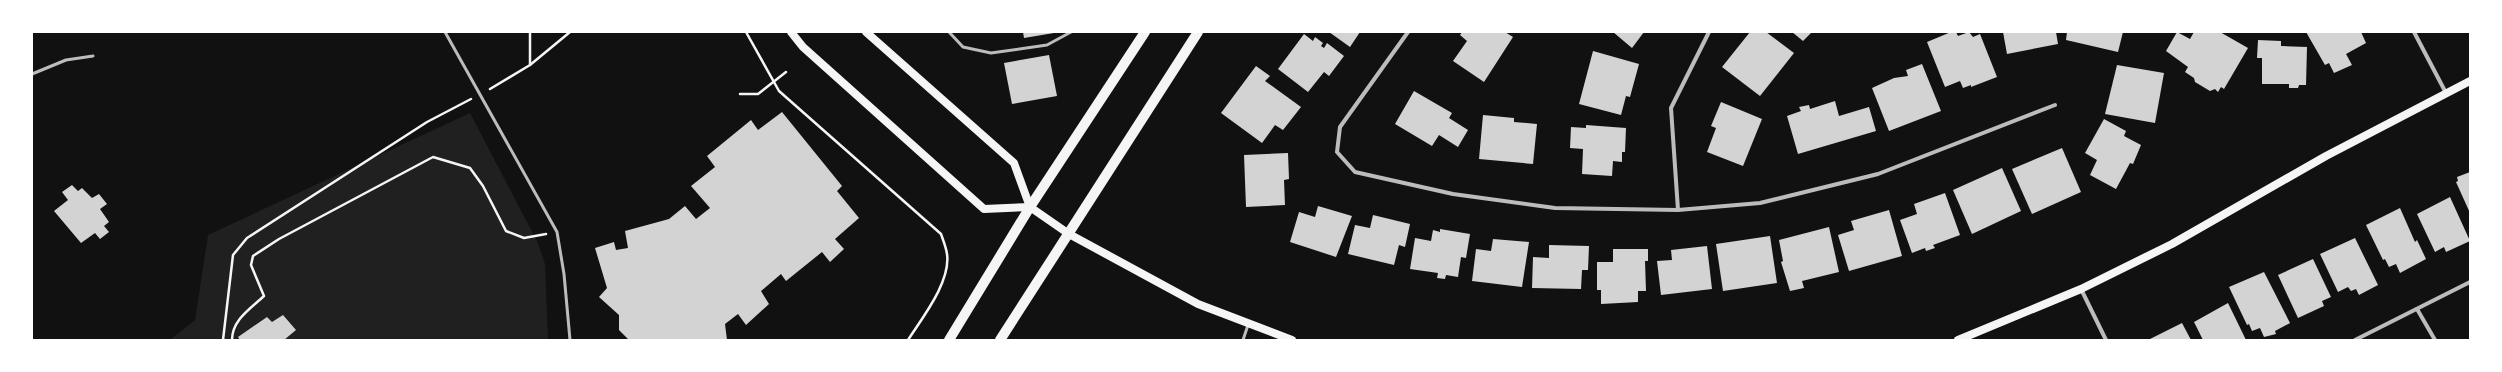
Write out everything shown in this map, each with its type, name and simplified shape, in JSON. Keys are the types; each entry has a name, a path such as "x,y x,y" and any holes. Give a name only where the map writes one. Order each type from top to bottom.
{"main road":[{"path":"791,32 803,47 984,209 1030,207"},
{"path":"866,32 1014,163 1030,207 1069,234 1198,304 1292,340"},
{"path":"949,340 1030,207 1145,32"},
{"path":"1000,340 1198,32"},
{"path":"1958,340 2081,289 2172,244 2326,156 2470,81"}],"street":[{"path":"1408,32 1340,127 1337,152 1355,172 1453,194 1555,208 1678,210 1760,202 1878,174 2055,105"},
{"path":"1678,210 1671,108 1709,32"},
{"path":"2414,32 2447,94"},
{"path":"2355,340 2470,282"},
{"path":"2081,289 2106,340"},
{"path":"2417,309 2434,340"}],"lane":[{"path":"445,32 557,232 564,274 570,340"},
{"path":"949,32 963,47 991,53 1047,45 1071,32"},
{"path":"32,74 66,60 93,56"},
{"path":"1243,340 1249,323"}],"path":[{"path":"530,32 530,65"},
{"path":"223,340 233,255 247,238 427,122 481,94 530,65 570,32"},
{"path":"746,32 779,91 941,234 947,255 945,276 932,303 908,340"},
{"path":"740,94 758,94 786,72"},
{"path":"232,340 232,333 238,320 264,296 251,265 252,256 291,232 433,157 470,168 482,186 506,231 524,238 557,232"}],"shaded area":[{"path":"470,113 538,243 545,264 548,340 170,340 195,320 208,235"}],"building":[{"path":"1023,32 1054,32 1054,33 1024,38"},
{"path":"1329,32 1360,32 1350,47"},
{"path":"1462,32 1505,32 1513,37 1484,82 1453,61 1467,41 1460,35"},
{"path":"1613,32 1644,32 1632,48"},
{"path":"1750,32 1766,32 1794,53 1760,96 1722,67"},
{"path":"1792,32 1812,32 1803,41"},
{"path":"1951,32 1956,32 1958,36 1969,32 1973,37 1980,34 1997,77 1971,87 1971,85 1963,88 1960,81 1945,87 1927,42"},
{"path":"2003,32 2056,32 2058,44 2007,54"},
{"path":"2067,32 2123,32 2118,52 2066,40"},
{"path":"2177,32 2190,39 2194,32 2220,32 2248,48 2224,89 2221,87 2218,92 2215,89 2210,91 2195,82 2194,78 2185,72 2188,67 2166,51"},
{"path":"2306,32 2361,32 2366,43 2346,54 2352,65 2334,73 2329,63 2325,65"},
{"path":"1304,34 1313,41 1315,37 1323,43 1321,46 1324,48 1327,43 1344,56 1329,76 1324,72 1308,92 1278,69"},
{"path":"2258,40 2281,41 2281,46 2307,47 2306,85 2299,85 2298,88 2289,88 2289,84 2262,84 2262,58 2257,58"},
{"path":"1593,51 1639,64 1630,97 1626,96 1621,115 1579,104"},
{"path":"1049,55 1057,96 1012,104 1004,63"},
{"path":"1922,64 1941,111 1889,131 1872,88 1894,78 1908,76 1906,70"},
{"path":"2117,65 2164,73 2155,123 2105,114"},
{"path":"1256,66 1270,76 1265,81 1301,107 1283,130 1275,125 1262,143 1221,113"},
{"path":"1414,91 1452,113 1449,118 1468,130 1458,147 1439,135 1432,146 1395,124"},
{"path":"1835,101 1839,116 1869,107 1876,131 1798,154 1787,116 1801,111 1799,107 1809,105 1810,109"},
{"path":"1721,102 1762,119 1743,166 1707,152 1716,128 1711,126"},
{"path":"782,112 842,186 837,191 859,218 835,239 844,249 830,262 822,252 786,281 781,274 761,291 769,304 746,325 738,314 725,324 727,340 629,340 619,330 619,315 599,297 607,288 595,248 614,242 616,250 628,248 625,231 669,219 685,206 696,219 710,208 691,186 715,167 707,156 751,120 758,130"},
{"path":"1483,115 1514,118 1514,122 1537,124 1533,164 1479,159"},
{"path":"2104,119 2126,131 2124,136 2141,145 2133,164 2130,163 2116,189 2090,175 2097,160 2085,153"},
{"path":"1586,125 1626,128 1625,152 1622,152 1622,162 1613,161 1612,176 1582,174 1583,149 1570,148 1571,127 1586,128"},
{"path":"2062,148 2081,192 2032,214 2012,169"},
{"path":"1288,153 1289,179 1284,180 1285,205 1246,207 1244,155"},
{"path":"2002,168 2021,211 1972,234 1953,190"},
{"path":"2470,172 2470,213 2456,182 2458,181 2457,177"},
{"path":"72,185 78,191 82,188 92,198 99,194 107,204 100,209 109,222 104,226 109,232 100,239 95,233 81,243 54,211 68,200 62,192"},
{"path":"1945,193 1960,235 1933,245 1935,248 1926,251 1925,248 1912,253 1900,220 1917,214 1914,204"},
{"path":"2450,197 2470,241 2446,252 2444,247 2435,252 2417,214"},
{"path":"1318,206 1352,216 1336,257 1290,242 1299,212 1315,217"},
{"path":"2400,208 2415,242 2417,240 2426,259 2400,273 2396,264 2389,267 2385,259 2383,260 2366,225"},
{"path":"1889,210 1902,256 1849,271 1838,235 1854,230 1851,221"},
{"path":"1373,215 1410,224 1405,247 1399,245 1394,265 1348,254 1355,225 1370,228"},
{"path":"1829,227 1839,272 1802,281 1804,288 1790,291 1781,262 1783,261 1779,240"},
{"path":"1440,229 1470,234 1466,258 1461,257 1458,277 1446,275 1445,279 1437,278 1438,273 1410,269 1415,238 1431,241 1433,230 1440,232"},
{"path":"1770,236 1777,283 1723,291 1716,244"},
{"path":"2355,238 2378,285 2359,295 2356,289 2351,291 2348,287 2338,292 2320,254"},
{"path":"1493,239 1529,242 1522,287 1472,281 1476,249 1491,251"},
{"path":"1549,245 1589,246 1588,270 1582,270 1581,289 1532,288 1533,257 1549,258"},
{"path":"1707,246 1712,289 1661,295 1657,261 1672,260 1671,250"},
{"path":"1613,249 1648,249 1648,261 1645,261 1646,291 1638,291 1638,302 1601,304 1601,290 1597,290 1597,262 1613,262"},
{"path":"2313,259 2331,297 2322,301 2324,306 2298,318 2278,275"},
{"path":"2264,272 2290,323 2275,331 2276,334 2264,337 2260,328 2252,331 2249,324 2247,325 2229,287"},
{"path":"2228,303 2246,340 2203,340 2194,322"},
{"path":"283,315 296,330 284,340 240,340 238,337 267,317 272,322"},
{"path":"2182,323 2191,340 2148,340"}]}
